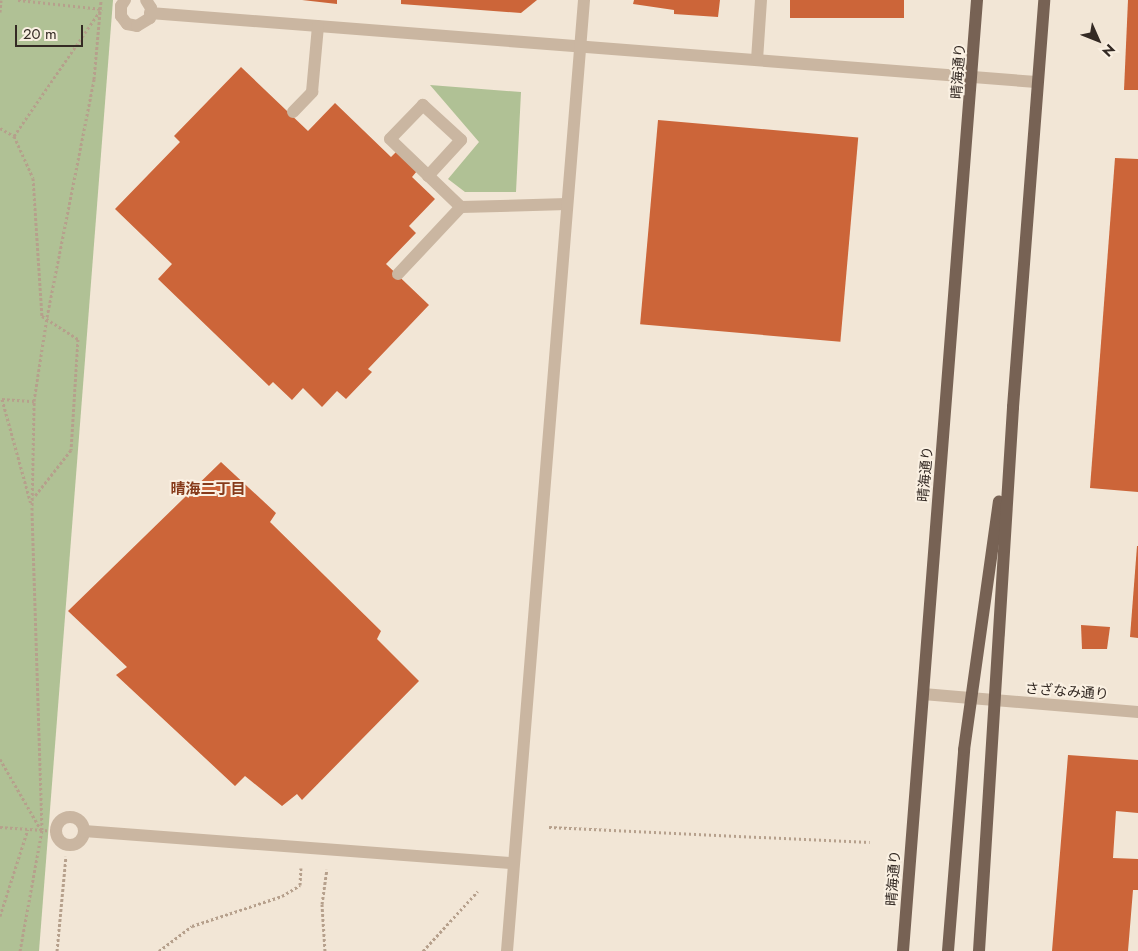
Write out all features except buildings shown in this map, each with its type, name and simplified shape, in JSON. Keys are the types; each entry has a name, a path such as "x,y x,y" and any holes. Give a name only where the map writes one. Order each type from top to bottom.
{"main road":[{"name":"晴海通り","path":"903,951 973,77 977,0"},
{"path":"978,951 1013,407 1036,82 1044,0"},
{"path":"948,951 964,750 1013,407"}],"street":[{"path":"125,0 121,6 121,16 127,24 142,25 150,13"},
{"path":"146,0 150,13"},
{"path":"507,951 584,0"},
{"path":"757,60 761,0"},
{"path":"150,13 1036,82"},
{"path":"293,112 312,92 318,26"},
{"path":"428,176 461,140 423,105 390,139 428,176 461,207 567,204"},
{"path":"398,274 461,207"},
{"name":"さざなみ通り","path":"923,694 1138,712"},
{"path":"66,817 78,819 84,830 80,841 71,845 60,841 57,831 59,822 66,817"},
{"path":"84,830 513,863"}],"path":[{"path":"0,12 1,0"},
{"path":"18,0 42,1 101,9"},
{"path":"20,951 42,830 32,510 34,401 47,317 94,79 101,9 100,0"},
{"path":"14,136 101,9"},
{"path":"0,128 14,136 34,178 42,316 47,317 78,339 71,450 34,493 32,510"},
{"path":"32,510 1,399 34,401"},
{"path":"0,759 42,830"},
{"path":"0,827 57,831"},
{"path":"549,827 870,842"},
{"path":"0,916 28,829"},
{"path":"57,951 66,856"},
{"path":"159,951 192,926 282,896 300,885 301,868"},
{"path":"325,951 322,904 327,869"},
{"path":"423,951 478,891"}],"green space":[{"path":"0,0 113,0 39,951 0,951"},
{"path":"430,85 521,92 516,192 465,192 448,179 479,142"}],"district":[{"name":"晴海二丁目","path":"208,490"}]}
